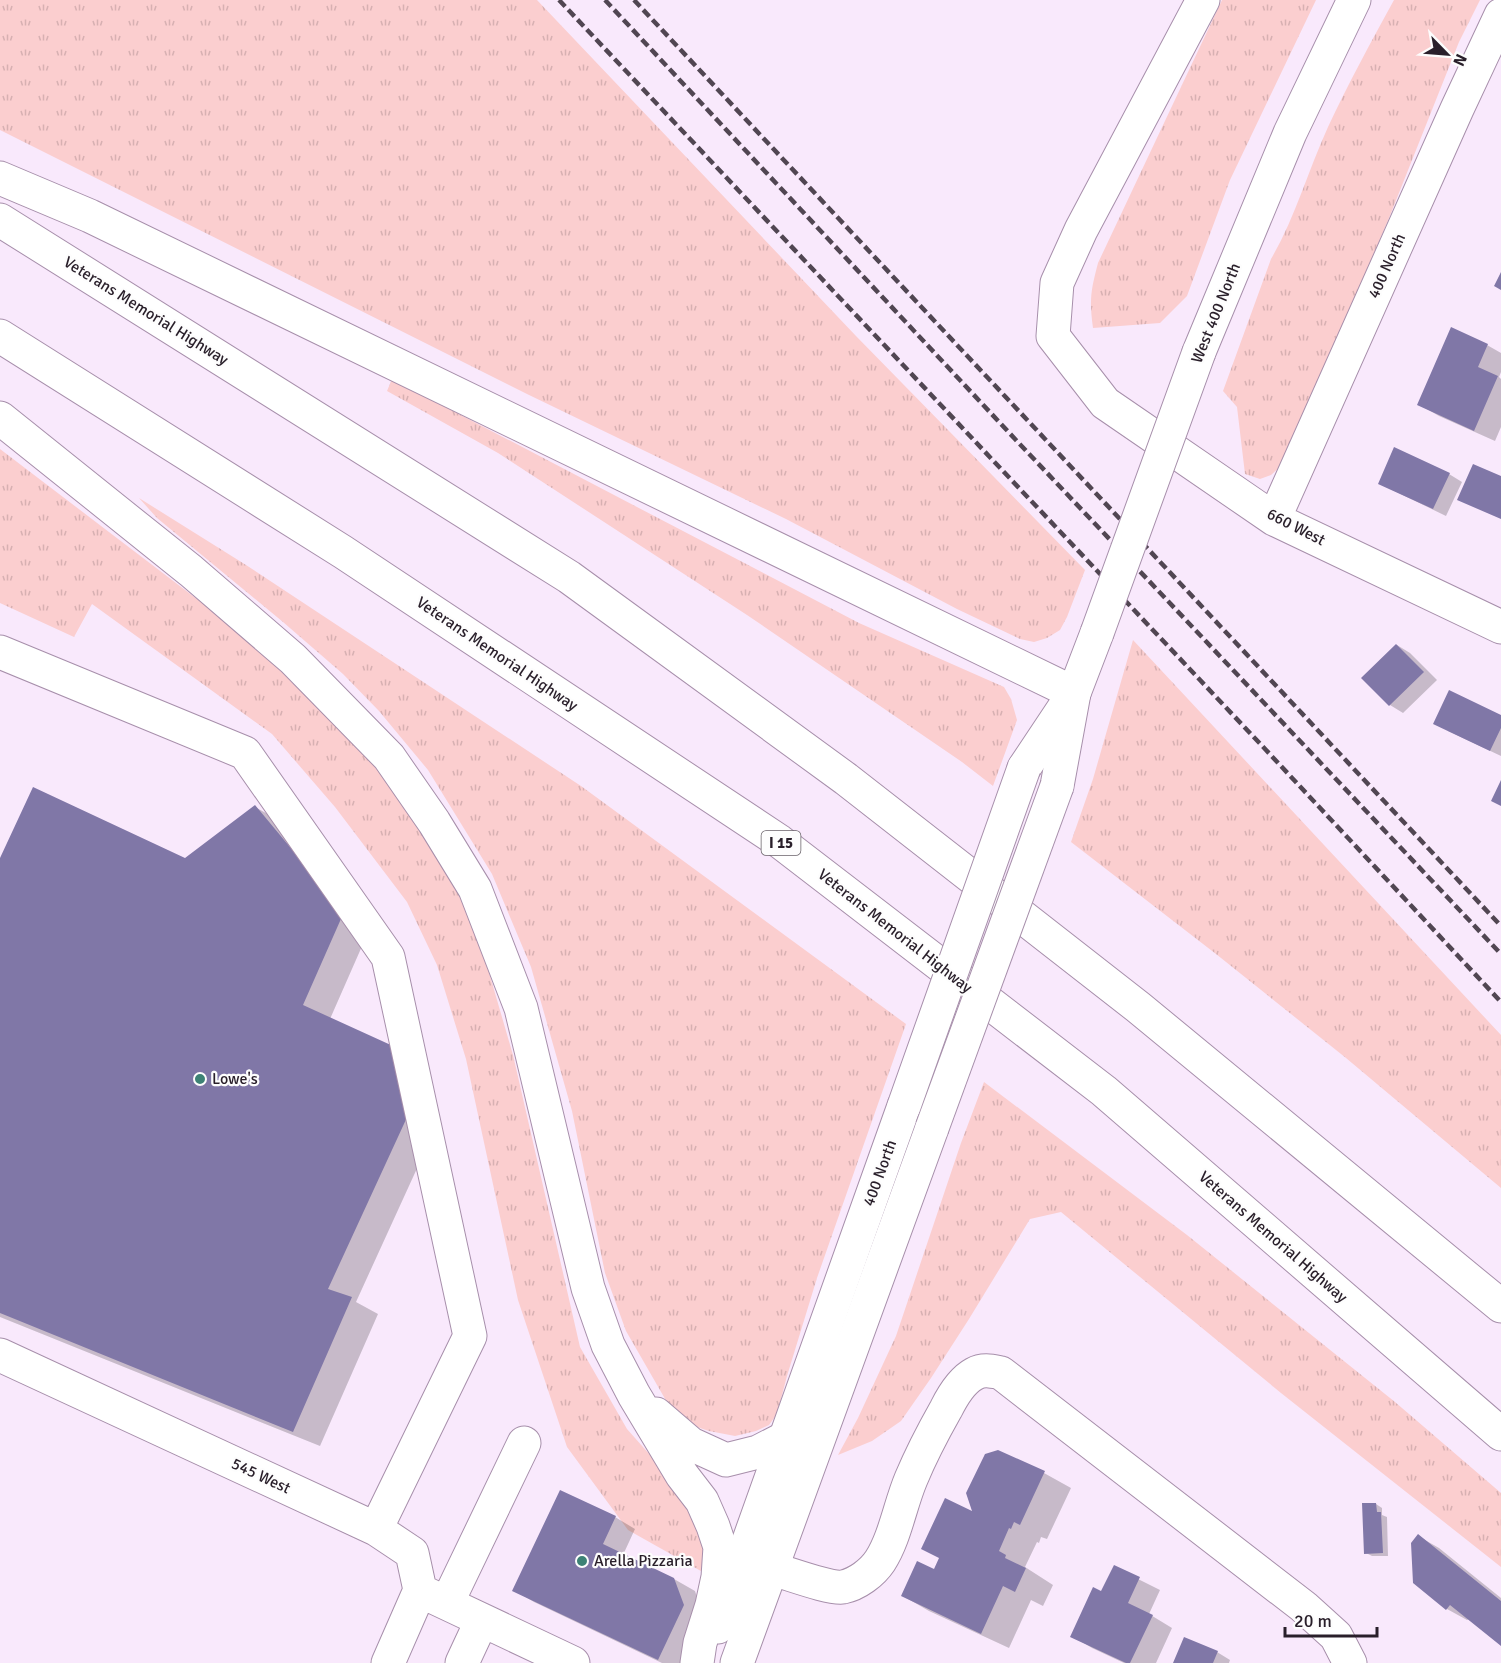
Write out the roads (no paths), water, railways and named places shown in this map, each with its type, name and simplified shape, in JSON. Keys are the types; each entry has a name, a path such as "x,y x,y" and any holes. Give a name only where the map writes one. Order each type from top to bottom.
{"main road":[{"name":"660 West","path":"1203,0 1081,230 1058,283 1053,336 1105,403 1274,519 1501,627"},
{"name":"West 400 North","path":"1097,633 1199,352 1290,133 1353,0"},
{"name":"400 North","path":"1274,519 1501,15"},
{"path":"0,178 100,221 1074,693"},
{"name":"Veterans Memorial Highway","path":"0,220 569,577 846,779 1138,1007 1501,1306"},
{"name":"Veterans Memorial Highway","path":"0,336 343,552 779,841 1104,1091 1501,1434"},
{"path":"0,418 182,564 294,659 389,757 434,822 475,889 521,1008 588,1288 608,1346 634,1395 682,1475 702,1501 720,1547 718,1577 700,1643 697,1663"},
{"name":"400 North","path":"737,1663 1057,786 1074,693 1097,633"},
{"path":"0,652 245,753 388,957 470,1336 376,1529"},
{"name":"400 North","path":"703,1663 786,1438 1024,768 1074,693"},
{"name":"545 West","path":"0,1355 376,1529 412,1553 434,1597"},
{"path":"772,1569 829,1586 842,1587 869,1574 880,1562 911,1480 950,1401 963,1383 974,1373 988,1370 1001,1373 1304,1607 1336,1636 1350,1663"},
{"path":"634,1395 691,1444 726,1460 758,1452 826,1417"},
{"path":"388,1663 434,1597 524,1443"},
{"path":"434,1597 573,1663"},
{"path":"462,1663 482,1620"}],"railway":[{"path":"559,0 1501,1002"},
{"path":"605,0 1501,954"},
{"path":"634,0 1501,926"}],"place":[{"name":"Lowe's","path":"200,1079"},
{"name":"Arella Pizzaria","path":"582,1561"}]}
